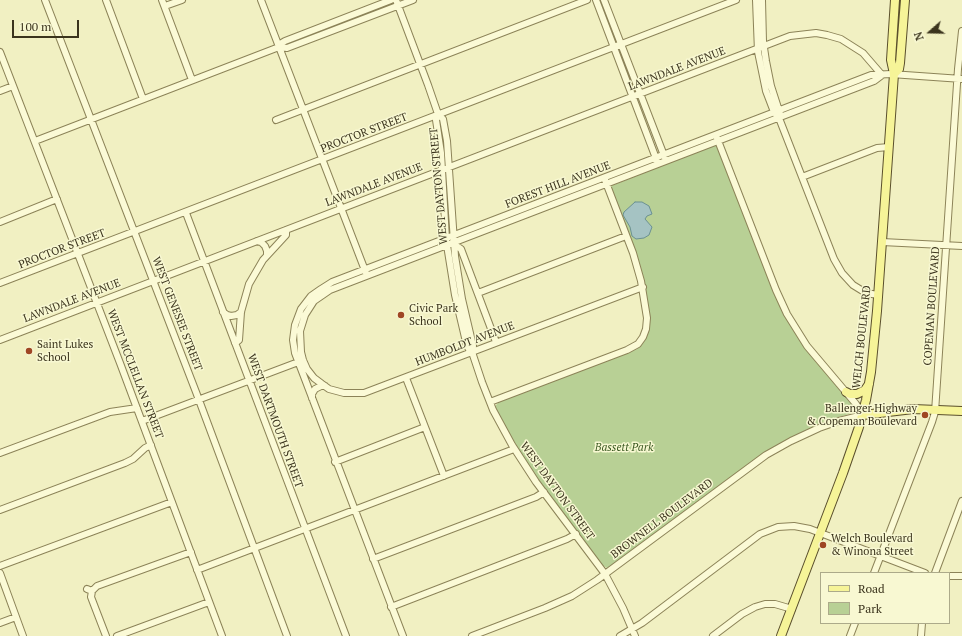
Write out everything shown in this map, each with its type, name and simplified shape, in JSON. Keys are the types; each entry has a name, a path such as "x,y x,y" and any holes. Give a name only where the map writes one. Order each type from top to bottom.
{"main road":[{"name":"WELCH BOULEVARD","path":"781,636 845,469 863,415 869,384 878,295 894,74 891,60 895,0"},
{"name":"WELCH BOULEVARD","path":"894,74 899,69 900,63 905,0"},
{"path":"846,392 852,394 859,393 869,384"},
{"path":"863,415 905,410 962,411"}],"street":[{"name":"WEST GENESEE STREET","path":"45,0 154,280 287,636"},
{"path":"106,0 143,99"},
{"path":"182,0 164,3 192,80"},
{"path":"261,0 366,273"},
{"path":"279,47 283,41 391,0"},
{"path":"35,141 279,47 287,48 354,22 397,3 413,0"},
{"path":"276,120 587,0"},
{"path":"596,0 657,161"},
{"path":"604,0 665,158"},
{"name":"PROCTOR STREET","path":"0,283 736,0"},
{"path":"756,0 761,47 779,118 834,259 847,279 869,294 878,295"},
{"path":"761,47 762,0"},
{"name":"WEST DAYTON STREET","path":"397,3 438,114 444,122 448,146 453,236"},
{"path":"351,15 354,22"},
{"name":"COPEMAN BOULEVARD","path":"874,572 932,422 935,410 960,79 962,31"},
{"name":"LAWNDALE AVENUE","path":"0,340 783,38 798,34 813,33 827,35 845,41 860,50 882,75"},
{"name":"WEST MCCLELLAN STREET","path":"0,52 97,302 222,636"},
{"name":"FOREST HILL AVENUE","path":"717,138 777,111 871,75 894,74 960,79"},
{"name":"FOREST HILL AVENUE","path":"300,361 300,331 305,315 312,304 320,296 330,290 393,262 449,242 717,138 779,118 874,81 882,75"},
{"path":"0,91 13,86"},
{"name":"WEST DAYTON STREET","path":"438,114 436,120 440,141 449,242 467,346 472,352 490,402 514,449 605,574 620,600 635,636"},
{"path":"717,138 784,309 802,340 846,392 863,415"},
{"path":"802,177 877,148 889,147"},
{"path":"490,402 630,349 642,340 646,332 647,322 642,287 636,264 605,181"},
{"path":"0,221 57,200"},
{"name":"WEST DARTMOUTH STREET","path":"186,212 346,636"},
{"name":"FOREST HILL AVENUE","path":"449,242 453,236 482,229"},
{"path":"235,342 239,339 241,312 251,279 267,254 286,235 286,230"},
{"path":"478,293 626,236"},
{"path":"257,241 261,242 265,246 267,254"},
{"path":"449,242 461,249 496,342"},
{"path":"882,242 962,246"},
{"name":"HUMBOLDT AVENUE","path":"300,361 311,375 325,386 340,392 356,394 371,391 642,287"},
{"path":"223,312 231,316 237,315 241,312"},
{"path":"142,421 300,361 335,462 403,636"},
{"path":"406,378 444,476"},
{"path":"312,398 313,391 320,386 325,386"},
{"path":"0,453 110,412 137,408"},
{"name":"BROWNELL BOULEVARD","path":"472,636 561,601 582,590 766,455 819,428 863,415"},
{"path":"335,462 425,427"},
{"path":"0,510 125,463 151,445"},
{"path":"198,570 514,449"},
{"path":"373,559 536,497 544,492"},
{"path":"935,572 962,501"},
{"path":"0,566 172,502"},
{"path":"620,636 633,629 763,532 774,528 788,526 801,527 821,533 922,572"},
{"path":"391,607 567,539 576,534"},
{"path":"106,636 89,590 191,552"},
{"path":"0,574 23,636"},
{"path":"950,576 962,576"},
{"path":"116,636 209,602"},
{"path":"712,636 746,611 759,606 777,604 792,608"},
{"path":"0,623 16,617"},
{"path":"850,636 855,624"},
{"path":"921,636 922,624"}],"green space":[{"name":"Bassett Park","path":"715,145 717,146 782,311 803,345 856,410 852,413 823,422 754,460 607,568 602,565 530,469 495,408 499,402 637,349 643,343 648,333 650,322 643,277 611,186"}],"water":[{"path":"635,202 642,202 649,206 652,214 647,216 645,219 652,227 649,235 644,238 636,239 632,236 630,227 623,215 624,212"}],"place":[{"name":"Civic Park School","path":"401,315"},
{"name":"Saint Lukes School","path":"29,351"},
{"name":"Ballenger Highway & Copeman Boulevard","path":"925,415"},
{"name":"Welch Boulevard & Winona Street","path":"823,545"}]}
